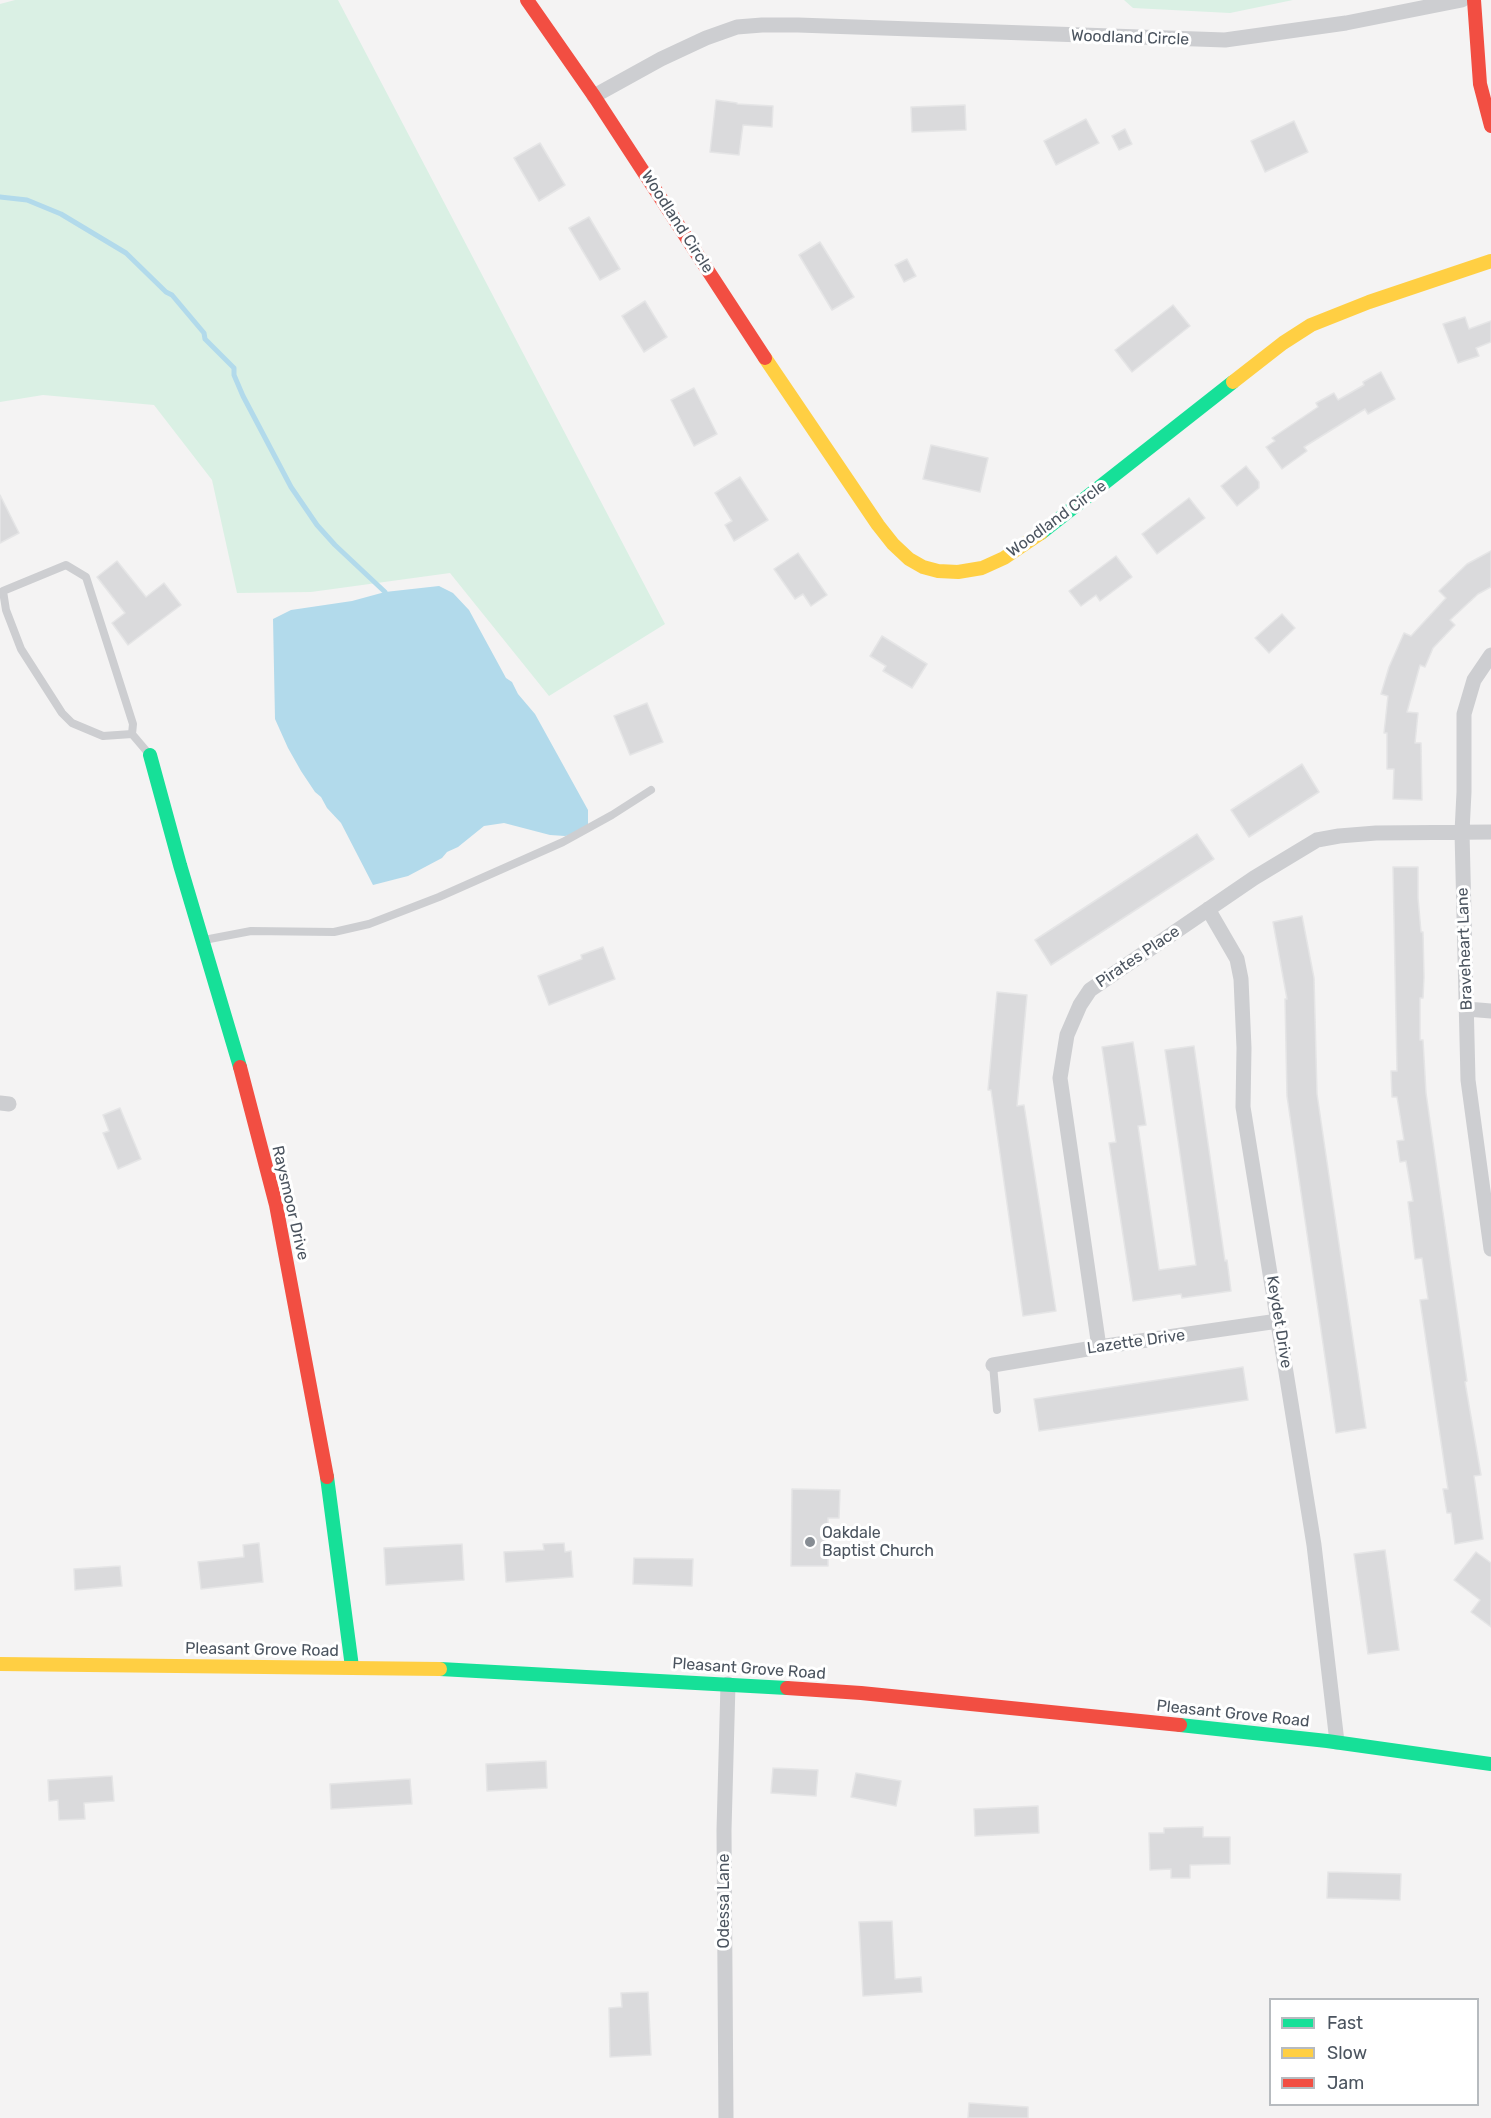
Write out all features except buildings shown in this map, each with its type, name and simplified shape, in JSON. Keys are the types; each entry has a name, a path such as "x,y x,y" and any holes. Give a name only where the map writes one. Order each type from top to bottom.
{"street":[{"name":"Woodland Circle","path":"527,0 594,96 795,403 878,525 909,559 923,567 938,571 958,572 982,568 1004,558 1091,495 1283,343 1311,325 1369,302 1491,261"},
{"name":"Woodland Circle","path":"594,96 661,59 706,38 737,27 798,25 1225,40 1346,23 1462,0"},
{"path":"1474,0 1480,84 1491,126"},
{"name":"Braveheart Lane","path":"1491,655 1474,680 1464,714 1462,832 1469,1092 1491,1249"},
{"name":"Raysmoor Drive","path":"150,755 240,1068 276,1205 330,1496 352,1667"},
{"name":"Pirates Place","path":"1099,1347 1060,1078 1067,1035 1080,1005 1090,990 1254,878 1317,840 1376,832 1491,832"},
{"name":"Keydet Drive","path":"1208,909 1237,959 1241,979 1244,1048 1243,1107 1314,1545 1337,1742"},
{"path":"1467,1009 1491,1011"},
{"name":"Lazette Drive","path":"993,1365 1278,1321"},
{"name":"Pleasant Grove Road","path":"0,1664 448,1669 728,1684 861,1693 1337,1742 1491,1764"},
{"name":"Odessa Lane","path":"726,2118 724,1830 728,1684"}],"lane":[{"path":"132,734 103,736 72,723 62,713 21,649 6,610 3,591 66,565 86,577 133,724 132,734 150,755"},
{"path":"203,941 251,931 334,932 369,924 439,897 563,842 651,790"},
{"path":"993,1365 997,1410"}],"green space":[{"path":"15,0 338,0 665,624 549,696 450,573 311,592 237,593 212,480 154,405 43,395 0,402 0,4"},
{"path":"1124,0 1293,0 1230,13 1133,8"}],"water":[{"path":"439,586 453,593 469,610 506,678 512,682 518,694 535,714 588,810 588,825 565,836 550,835 504,823 484,826 442,858 408,876 373,885 341,823 327,808 301,771 275,719 273,619 291,610 352,601 385,592"}],"waterway":[{"path":"0,197 27,200 61,214 126,253 166,292 172,295 204,333 205,339 234,368 234,375 243,396 291,487 317,525 385,592 386,597"}],"traffic: fast":[{"path":"1041,533 1233,382"},
{"path":"150,755 240,1067"},
{"path":"327,1477 352,1667"},
{"path":"440,1669 787,1688"},
{"path":"1180,1725 1327,1741 1491,1764"}],"traffic: slow":[{"path":"1233,382 1283,343 1311,325 1369,302 1491,261"},
{"path":"765,358 878,525 909,559 923,567 938,571 958,572 982,568 1004,558 1041,533"},
{"path":"0,1664 440,1669"}],"traffic: jam":[{"path":"527,0 594,96 765,358"},
{"path":"1474,0 1480,84 1491,126"},
{"path":"240,1067 276,1205 327,1477"},
{"path":"787,1688 861,1693 1180,1725"}],"place":[{"name":"Oakdale Baptist Church","path":"810,1542"}]}
